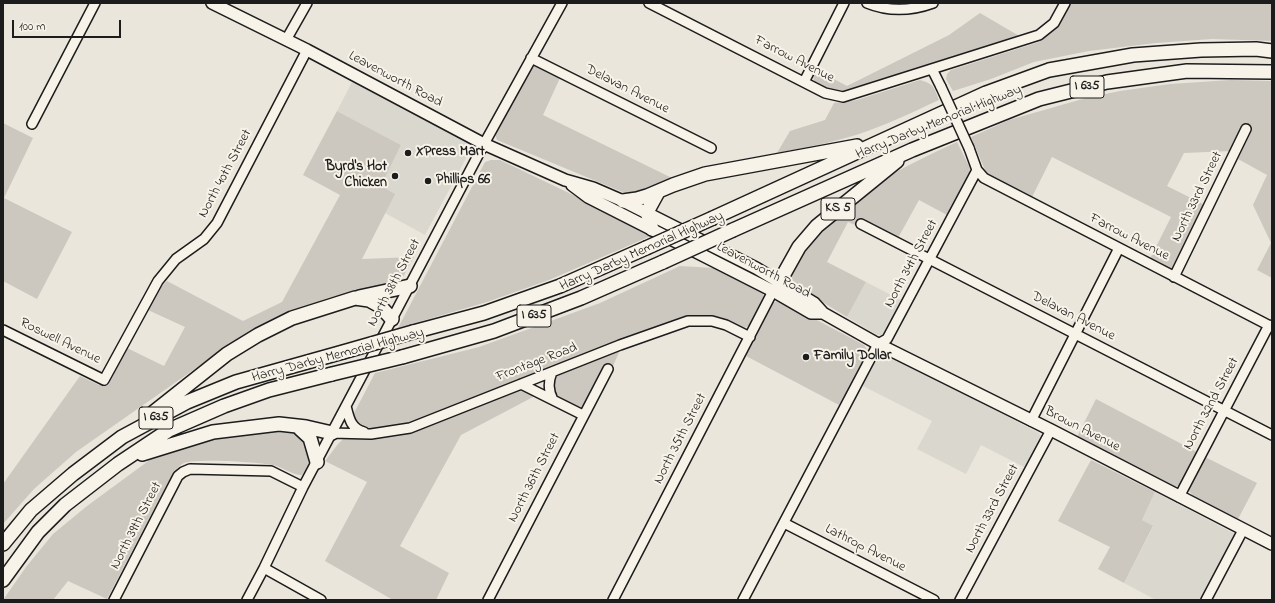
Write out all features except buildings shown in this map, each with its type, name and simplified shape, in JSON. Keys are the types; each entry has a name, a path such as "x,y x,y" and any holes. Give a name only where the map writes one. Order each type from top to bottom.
{"highway":[{"name":"Harry Darby Memorial Highway","path":"3,544 31,510 73,474 122,437 187,402 236,382 484,313 560,286 986,93 1049,70 1134,55 1201,50 1256,49 1272,51"},
{"name":"Harry Darby Memorial Highway","path":"3,580 38,532 66,505 118,464 169,430 224,406 269,390 494,331 581,298 912,150 1039,99 1107,82 1187,71 1272,72"},
{"path":"622,201 637,199 705,174 877,142"},
{"name":"KS 5","path":"776,286 799,247 817,226 912,150"},
{"path":"652,229 647,212 658,192"},
{"path":"122,437 226,354 292,318 355,298 410,286"},
{"path":"355,298 369,300 380,306 392,319"},
{"path":"118,464 156,449 213,432 279,424 332,433"},
{"path":"297,426 310,438 317,462"}],"main road":[{"name":"Leavenworth Road","path":"212,3 307,50 484,144 565,180 593,188 647,212 776,286"},
{"name":"Leavenworth Road","path":"565,180 588,197 652,229 814,303 823,313 878,344"},
{"name":"Brown Avenue","path":"878,344 1051,430 1272,544"}],"street":[{"path":"32,124 95,3"},
{"path":"286,40 307,3"},
{"name":"North 38th Street","path":"247,600 303,486 484,144 562,3"},
{"name":"Farrow Avenue","path":"649,3 825,93 843,97 932,69"},
{"path":"804,82 844,3"},
{"path":"867,3 895,10 909,10 931,4"},
{"path":"977,170 969,148 932,69 1039,35 1054,23 1065,3"},
{"name":"North 40th Street","path":"104,380 158,281 176,259 204,239 217,223 307,50"},
{"name":"Delavan Avenue","path":"531,58 711,148"},
{"name":"North 33rd Street","path":"1174,276 1246,129"},
{"name":"Farrow Avenue","path":"977,170 984,178 1270,326"},
{"name":"North 34th Street","path":"743,600 878,344 887,339 977,170"},
{"name":"Delavan Avenue","path":"861,224 1272,435"},
{"path":"1032,421 1118,248"},
{"name":"North 35th Street","path":"613,600 776,286"},
{"name":"Frontage Road","path":"332,433 372,434 410,428 620,345 688,321 712,321 726,325 750,337"},
{"name":"North 32nd Street","path":"1179,497 1270,326"},
{"name":"Roswell Avenue","path":"3,330 104,380"},
{"name":"North 36th Street","path":"488,600 608,369"},
{"path":"552,372 549,392 553,400"},
{"path":"521,384 583,415"},
{"path":"346,406 349,420 354,426 360,431 372,434"},
{"name":"North 33rd Street","path":"960,600 1051,430"},
{"name":"North 39th Street","path":"114,600 178,476 183,472 190,469 271,471 303,486"},
{"name":"Lathrop Avenue","path":"784,523 934,600"},
{"path":"1206,600 1243,530"},
{"path":"264,568 321,600"}],"shaded area":[{"path":"1071,3 1272,3 1272,41 1212,39 1156,43 1089,51 1034,62 991,79 953,91 946,79 947,74 951,70 1039,42 1051,33"},
{"path":"980,13 1021,37 848,91 836,91 823,88 818,85 813,76 815,69 847,86 949,35"},
{"path":"533,65 560,78 543,115 672,178 638,191 625,193 497,140 495,134"},
{"path":"920,80 933,87 939,100 856,135 777,153 790,131 825,120 834,103 857,100"},
{"path":"1231,80 1272,81 1272,278 1257,270 1271,243 1253,205 1267,175 1238,159 1249,136 1251,128 1245,125 1232,151 1184,153 1167,186 1205,205 1175,269 1171,270 1150,259 1171,217 1052,157 1031,199 989,176 971,137 1009,120 1086,98 1120,91 1170,84"},
{"path":"352,82 467,142 471,149 425,235 385,213 394,194 381,186 401,145 337,111"},
{"path":"337,111 401,145 381,186 395,194 362,259 414,257 403,277 394,284 328,298 288,313 249,331 76,452 34,489 3,524 3,484 80,376 99,385 109,384 127,348 164,366 185,327 148,310 161,287 167,281 243,321 282,302 340,195 303,175"},
{"path":"3,123 33,138 4,198 72,232 37,299 3,281"},
{"path":"957,142 970,168 969,175 947,215 919,200 898,238 861,218 855,225 848,222 827,262 866,282 847,317 796,286 790,274 795,260 816,236 831,222 881,181 909,165"},
{"path":"500,160 569,193 651,236 549,280 487,302 398,328 485,162"},
{"path":"680,266 714,268 762,291 764,296 749,326 744,328 720,317 701,315 680,318 592,351 417,421 387,428 371,429 364,428 356,421 354,413 375,373 479,347 600,303"},
{"path":"866,282 903,301 888,331 881,335 877,335 847,317"},
{"path":"779,300 864,345 868,351 866,358 839,405 746,356 773,303"},
{"path":"620,350 613,366 605,365 585,405 581,407 567,402 556,393 552,385 559,373"},
{"path":"884,353 1039,433 1041,437 1026,468 981,445 966,474 917,449 932,421 861,385 878,355"},
{"path":"520,390 535,396 461,435 400,546 449,573 436,600 393,600 325,561 367,482 325,461 344,438 351,436 373,438 399,436 417,431"},
{"path":"1096,399 1197,452 1180,485 1175,487 1077,437"},
{"path":"283,431 297,434 305,443 308,451 309,463 302,475 294,474 273,465 227,461 201,461 184,463 174,471 107,599 68,581 53,600 3,600 26,567 53,534 87,506 151,459 175,449 211,439"},
{"path":"1205,457 1257,483 1238,519 1194,497 1189,491 1189,488"},
{"path":"1091,460 1155,492 1142,520 1153,526 1124,583 1098,569 1110,547 1058,521"},
{"path":"1155,492 1235,534 1201,600 1156,600 1124,583 1153,527 1142,520"}],"place":[{"name":"XPress Mart","path":"408,153"},
{"name":"Byrd's Hot Chicken","path":"395,176"},
{"name":"Phillips 66","path":"428,181"},
{"name":"Family Dollar","path":"806,357"}]}
